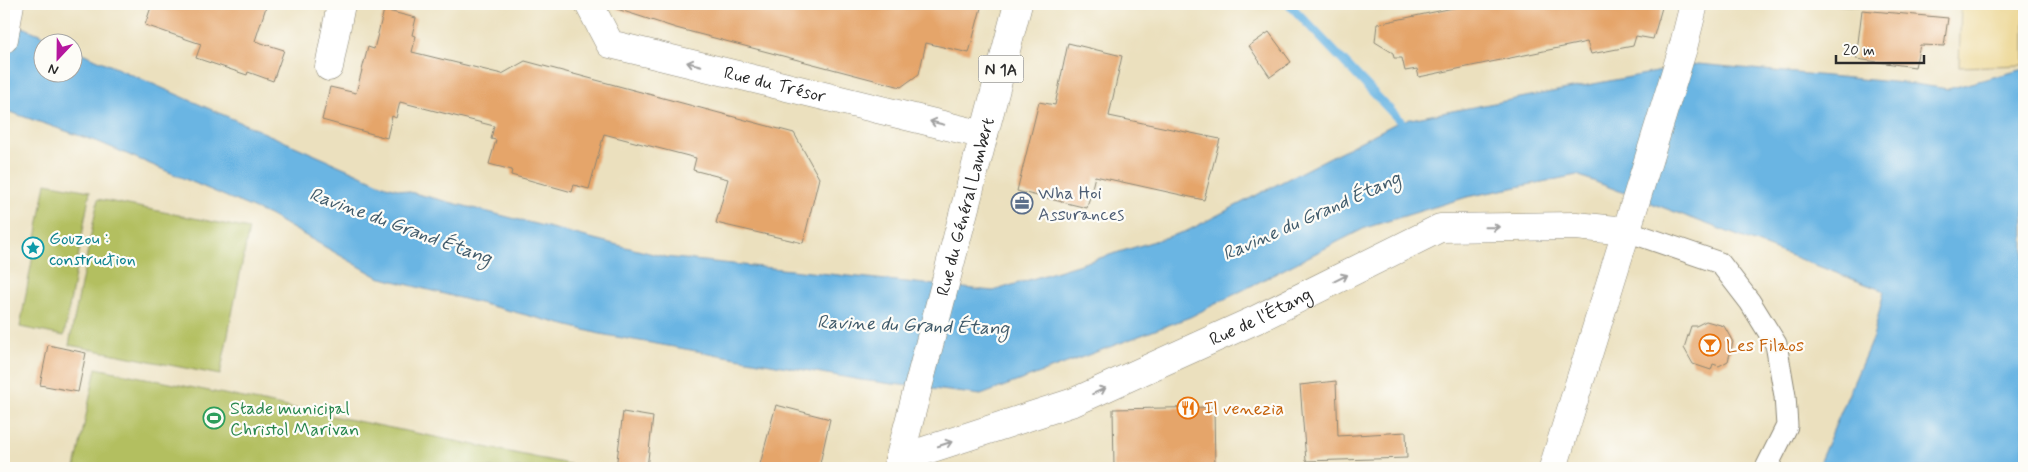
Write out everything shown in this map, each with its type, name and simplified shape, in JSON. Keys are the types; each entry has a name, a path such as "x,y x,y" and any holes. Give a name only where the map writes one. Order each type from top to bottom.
{"street":[{"path":"4,38 10,4"},
{"path":"329,67 342,4"},
{"name":"Rue du Trésor","path":"589,4 610,44 984,134"},
{"name":"Rue du Général Lambert","path":"898,464 1018,4"},
{"path":"1553,468 1683,48 1694,4"},
{"path":"1630,220 1720,262 1750,302 1776,344 1785,396 1787,426 1766,468"},
{"name":"Rue de l'Étang","path":"898,464 1074,402 1255,320 1440,228 1576,226 1630,220"}],"green space":[{"path":"1829,4 1899,4 1899,9"},
{"path":"46,183 90,191 64,336 20,327"},
{"path":"98,199 249,229 220,375 69,345"},
{"name":"Stade municipal Christol Marivan","path":"96,368 588,468 75,468"}],"sand":[{"path":"1961,4 2024,4 2024,65 1959,67"}],"water":[{"name":"Ravine du Grand Étang","path":"4,19 35,32 32,32 32,82 82,82 82,53 386,186 665,257 993,291 1187,231 1400,121 1698,64 1914,84 1948,89 2024,69 2024,468 1817,468 1873,337 1884,291 1577,175 1467,197 1365,228 1190,317 981,395 861,380 600,334 378,277 269,215 101,143 4,110"}],"building":[{"path":"152,4 267,4 255,41 284,50 273,81 248,72 247,75 196,58 201,44 145,25"},
{"path":"618,4 755,4 781,10 781,4 982,4 969,53 926,43 919,74 901,87 676,28 617,9"},
{"path":"1472,4 1663,4 1653,39 1636,36 1633,46 1591,54 1587,42 1419,77 1417,69 1405,71 1402,58 1394,58 1393,53 1375,42 1377,24"},
{"path":"384,10 416,18 412,35 416,36 412,52 502,74 525,61 794,133 819,178 803,243 716,223 728,179 693,170 696,158 604,134 589,189 574,185 572,192 511,175 512,170 489,164 496,140 491,139 494,126 400,102 396,118 392,116 387,138 322,120 330,87 356,93 368,47 374,49"},
{"path":"1862,10 1948,18 1944,46 1920,45 1915,67 1856,59"},
{"path":"1269,32 1291,62 1270,77 1249,46"},
{"path":"1068,43 1122,56 1109,116 1220,139 1204,200 1095,176 1087,208 1017,191 1039,102 1055,105"},
{"path":"1706,321 1724,326 1733,342 1728,361 1719,366 1713,364 1711,370 1693,364 1684,348 1691,326 1696,326"},
{"path":"48,345 86,353 78,392 40,385"},
{"path":"1336,381 1338,436 1406,432 1407,458 1306,461 1300,385"},
{"path":"776,405 830,419 819,468 759,468"},
{"path":"1214,407 1215,468 1114,468 1113,409"},
{"path":"623,412 653,417 647,468 616,468"}],"waterway":[{"path":"1289,4 1408,129"}],"place":[{"name":"Wha Hoi Assurances","path":"1022,203"},
{"name":"Gouzou : construction","path":"33,248"},
{"name":"Les Filaos","path":"1710,345"},
{"name":"Il venezia","path":"1188,408"},
{"name":"Stade municipal Christol Marivan","path":"214,418"}]}
